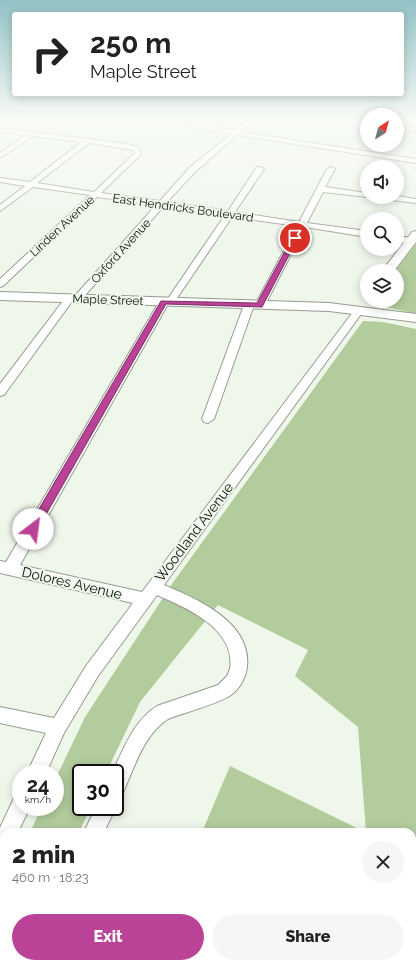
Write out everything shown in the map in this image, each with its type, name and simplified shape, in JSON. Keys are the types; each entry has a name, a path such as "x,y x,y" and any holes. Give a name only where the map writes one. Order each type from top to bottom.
{"main road":[{"path":"393,264 414,237"},
{"name":"Maple Street","path":"0,296 255,305 360,304"},
{"name":"Maple Street","path":"378,308 416,318"}],"street":[{"path":"0,209 56,165"},
{"name":"Linden Avenue","path":"0,284 126,165"},
{"name":"Oxford Avenue","path":"0,392 73,299 198,165"},
{"path":"5,568 167,302 260,169"},
{"path":"208,419 255,305 302,225 331,169"},
{"name":"East Hendricks Boulevard","path":"0,180 229,215 360,233"},
{"path":"320,189 360,194"},
{"path":"404,200 416,201"},
{"path":"404,238 414,237"},
{"name":"Woodland Avenue","path":"40,764 58,727 92,671 360,308"},
{"name":"Dolores Avenue","path":"5,568 149,593 189,603 206,613 220,624 237,647 240,667 231,685 223,691 163,712 151,721 141,733 124,769"},
{"path":"0,715 58,727"},
{"path":"10,828 16,816"},
{"path":"96,828 102,816"}],"green space":[{"path":"416,244 416,314 391,308 404,308 404,264 400,264"},
{"path":"363,321 383,322 416,329 416,828 366,828 358,727 295,676 308,650 218,605 140,702 110,764 72,764 72,816 87,816 81,828 32,828 38,816 64,816 64,764 63,764 85,717 174,581"},
{"path":"230,766 357,828 204,828"}],"route":[{"path":"33,529 164,302 260,305 295,238"}]}
